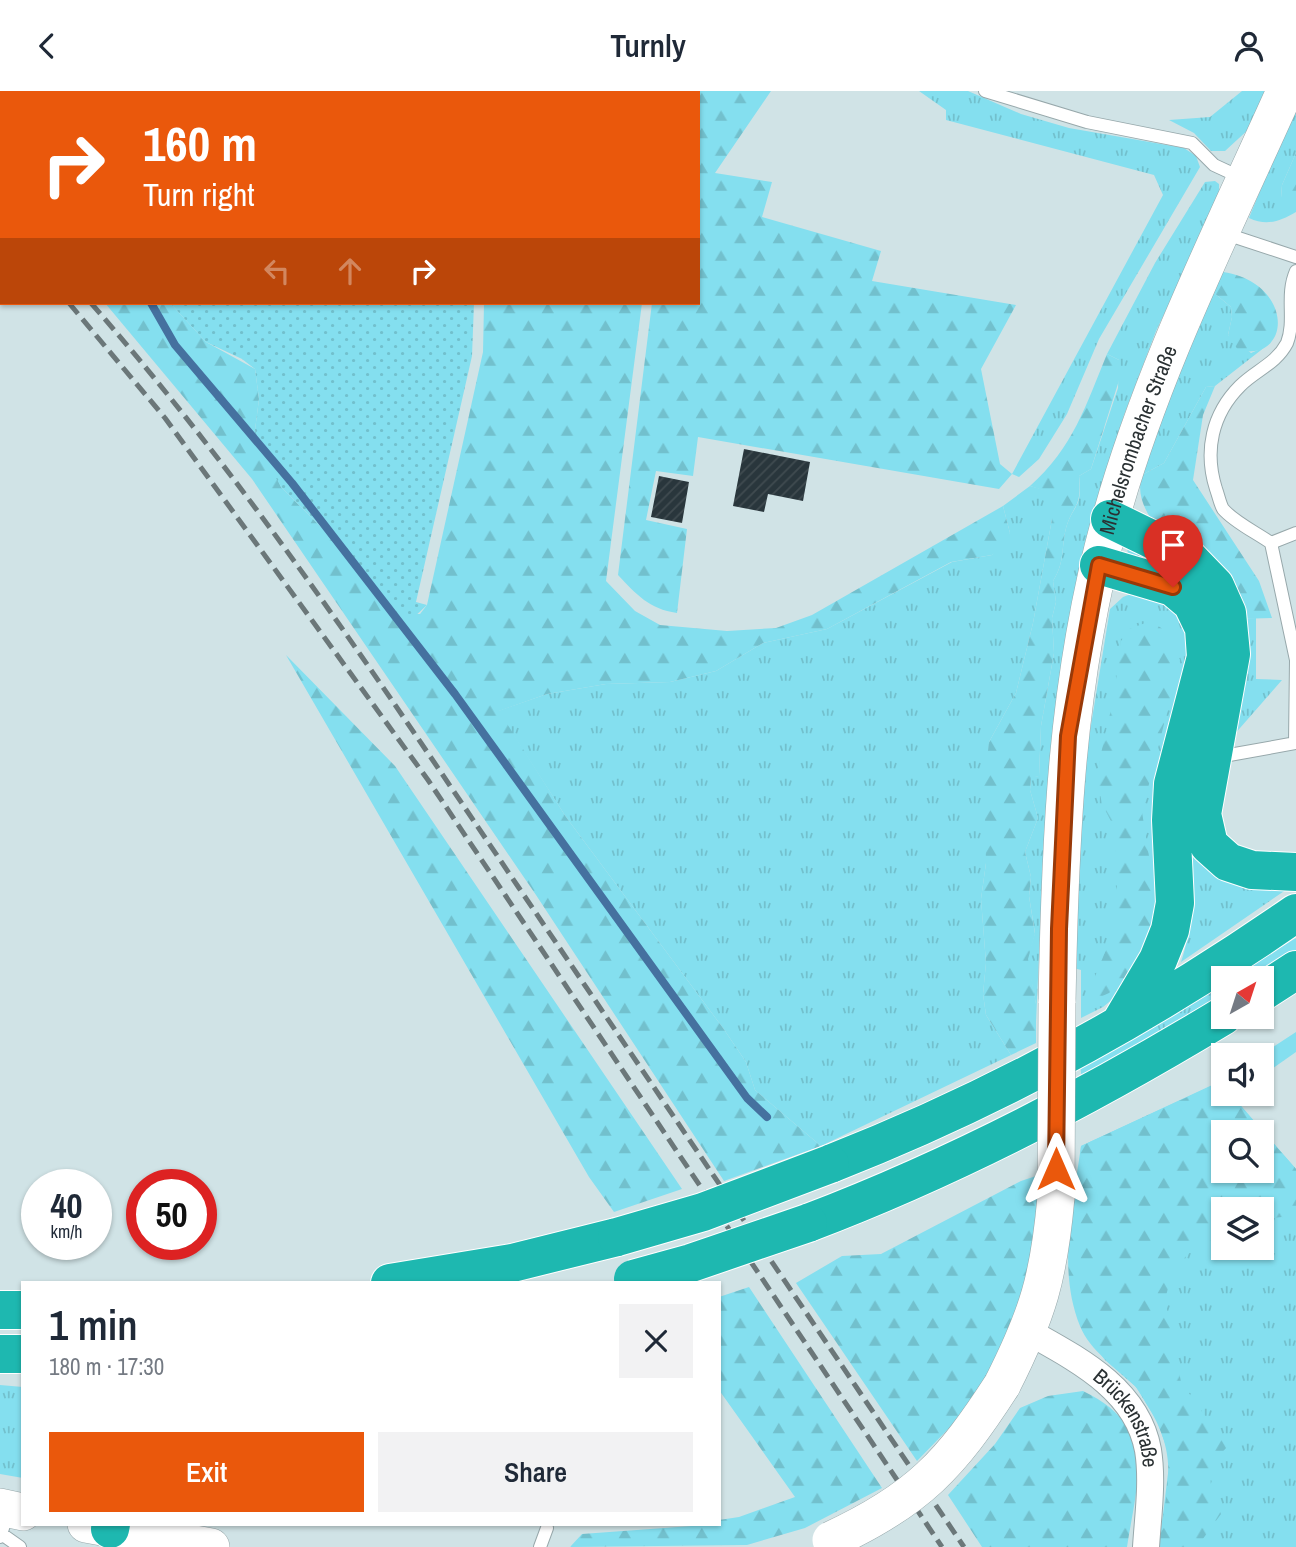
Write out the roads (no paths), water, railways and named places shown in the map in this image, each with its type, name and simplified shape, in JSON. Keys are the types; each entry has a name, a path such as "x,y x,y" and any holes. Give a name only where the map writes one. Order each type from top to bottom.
{"highway":[{"path":"1110,519 1186,557 1215,586 1227,613 1231,654 1202,814 1209,845 1228,862 1240,866 1296,873"},
{"path":"1099,565 1173,587 1192,603 1204,628 1206,657 1173,784 1171,820 1175,904 1170,930 1158,960 1120,1024"},
{"path":"402,1281 512,1263 617,1237 703,1212 873,1147 1017,1079 1120,1024 1213,969 1296,913"},
{"path":"1274,984 1296,970"},
{"path":"626,1281 691,1263 877,1197 1020,1130 1145,1063 1211,1023"},
{"path":"0,1310 21,1310"}],"main road":[{"name":"Michelsrombacher Straße","path":"823,1544 897,1505 943,1467 967,1439 1002,1385 1029,1332 1051,1259 1056,1197 1057,1003 1068,736 1099,565 1110,519 1154,390 1285,91"},
{"path":"102,1526 211,1547"}],"street":[{"name":"Brückenstraße","path":"1029,1332 1099,1374 1129,1409 1147,1448 1146,1547"}],"lane":[{"path":"985,91 1087,122 1192,143 1214,165 1245,180"},
{"path":"1222,232 1296,257"},
{"path":"1211,759 1296,743 1296,660 1271,543 1223,508 1212,476 1210,454 1213,430 1223,407 1241,384 1275,361 1294,330 1289,286 1296,271"},
{"path":"1271,543 1296,533"},
{"path":"7,1520 20,1547"},
{"path":"540,1547 547,1528"}],"waterway":[{"path":"152,305 175,345 292,483 455,694 747,1098 767,1117"}],"railway":[{"path":"71,305 165,418 428,780 942,1547"},
{"path":"93,305 150,372 261,515 366,663 964,1547"}]}
